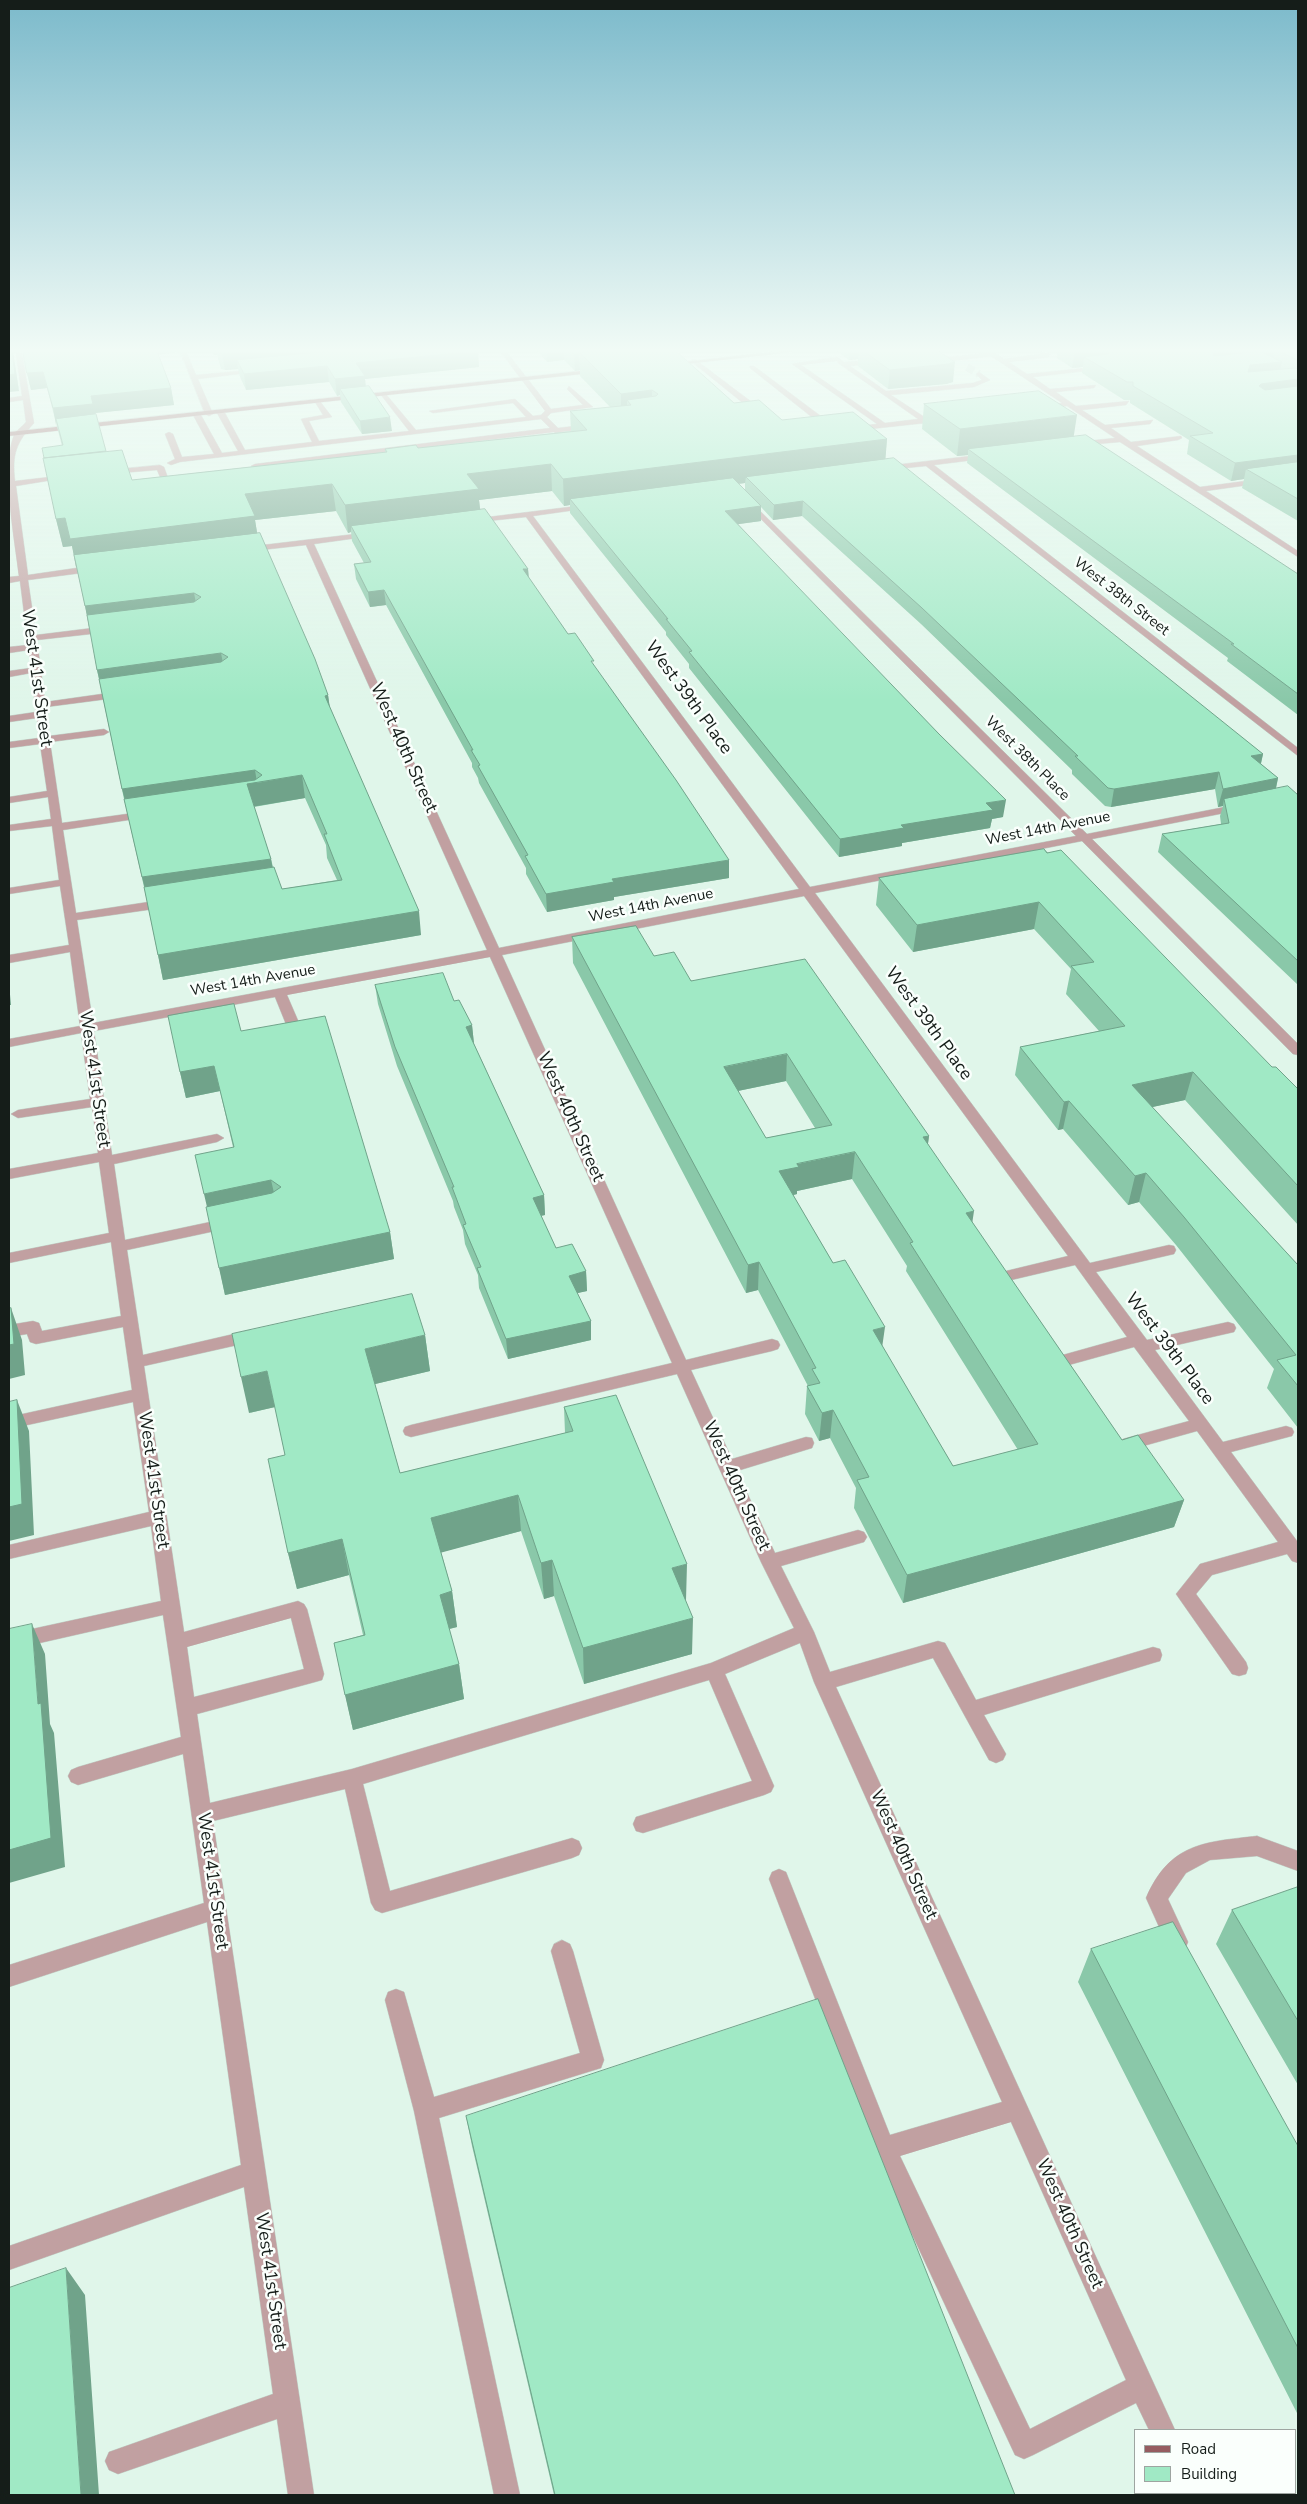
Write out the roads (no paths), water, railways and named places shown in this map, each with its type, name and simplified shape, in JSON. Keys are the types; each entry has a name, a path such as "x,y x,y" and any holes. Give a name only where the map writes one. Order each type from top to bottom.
{"street":[{"path":"104,473 152,468"},
{"path":"160,468 172,497 182,496"},
{"path":"879,469 888,468"},
{"name":"West 38th Street","path":"933,468 1298,753"},
{"path":"1166,468 1298,555"},
{"path":"10,473 76,476"},
{"name":"West 41st Street","path":"10,473 15,579 31,642 301,2495"},
{"path":"164,477 174,476"},
{"path":"1198,490 1298,476"},
{"name":"West 38th Place","path":"742,495 1298,1051"},
{"path":"462,522 597,505"},
{"name":"West 39th Place","path":"528,514 1295,1551"},
{"path":"240,551 385,532"},
{"name":"West 40th Street","path":"309,542 496,952 770,1562 805,1632 824,1682 1162,2429"},
{"path":"15,579 111,567"},
{"path":"9,650 31,642 119,628"},
{"path":"9,674 35,670"},
{"path":"9,719 41,710 138,692"},
{"path":"9,746 104,732"},
{"path":"9,800 53,793"},
{"name":"West 14th Avenue","path":"9,1043 496,952 1250,806"},
{"path":"9,828 163,812"},
{"path":"9,891 66,882"},
{"path":"71,917 178,901"},
{"path":"9,958 75,947"},
{"path":"279,992 298,1039"},
{"path":"18,1114 98,1102"},
{"path":"9,1174 217,1138"},
{"path":"9,1258 240,1221"},
{"path":"1006,1276 1169,1250"},
{"path":"9,1332 34,1327 36,1338 130,1320"},
{"path":"1058,1362 1141,1343 1228,1328"},
{"path":"136,1362 270,1332"},
{"path":"411,1431 772,1345"},
{"path":"9,1423 140,1394"},
{"path":"1129,1444 1201,1424"},
{"path":"1219,1448 1286,1432"},
{"path":"728,1466 806,1443"},
{"path":"9,1552 158,1517"},
{"path":"770,1562 858,1537"},
{"path":"1239,1668 1185,1594 1206,1569 1295,1551"},
{"path":"9,1642 171,1606"},
{"path":"176,1642 298,1609 315,1674 186,1708"},
{"path":"202,1814 352,1778 714,1670 805,1632"},
{"path":"824,1682 938,1649 996,1754"},
{"path":"972,1710 1153,1655"},
{"path":"644,1824 764,1786 714,1670"},
{"path":"78,1776 191,1743"},
{"path":"352,1778 382,1903 572,1848"},
{"path":"1185,1957 1157,1898 1179,1866 1207,1851 1257,1846 1298,1861"},
{"path":"778,1879 884,2149 1024,2446 1142,2386"},
{"path":"9,1976 216,1909"},
{"path":"426,2112 593,2060 562,1951"},
{"path":"396,2000 426,2112 507,2495"},
{"path":"884,2149 1017,2109"},
{"path":"9,2258 254,2172"},
{"path":"118,2461 288,2402"}]}
